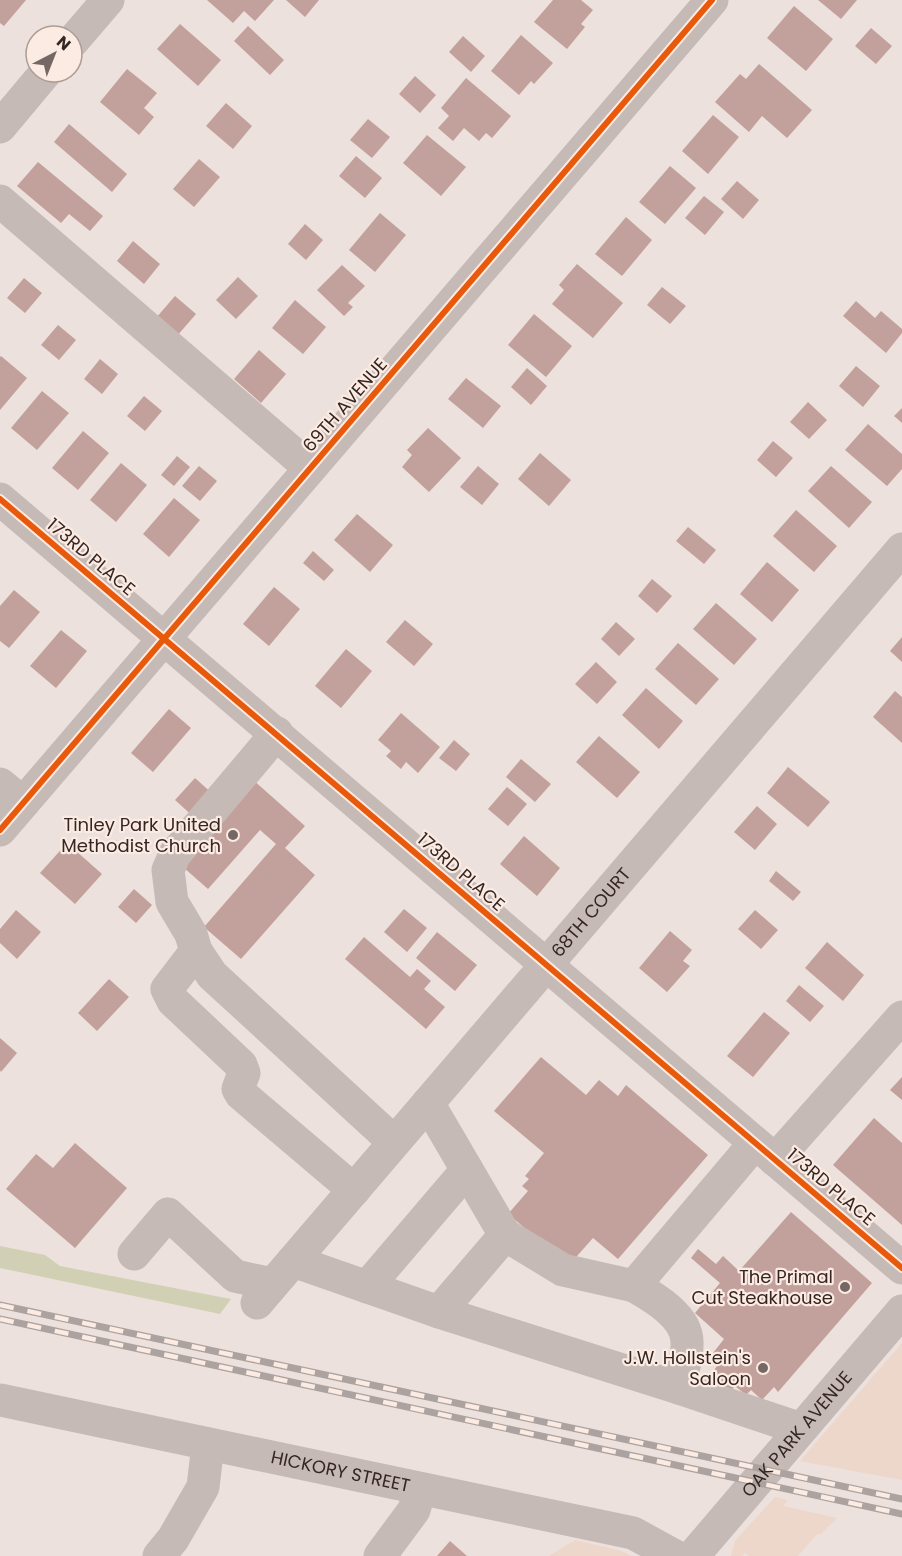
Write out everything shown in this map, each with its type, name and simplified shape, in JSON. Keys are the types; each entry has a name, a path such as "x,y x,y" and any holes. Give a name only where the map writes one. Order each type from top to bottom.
{"street":[{"path":"84,28 108,0"},
{"name":"69TH AVENUE","path":"0,830 11,793 164,639 712,0"},
{"path":"0,127 36,84"},
{"path":"0,201 310,468"},
{"name":"173RD PLACE","path":"0,499 902,1268"},
{"name":"68TH COURT","path":"274,1283 902,549"},
{"path":"277,733 176,854 168,870 172,902 191,934 196,951 212,975 394,1142"},
{"path":"196,951 167,989 173,1001 241,1065 244,1073 238,1089 241,1094 354,1190"},
{"path":"634,1286 765,1151 902,1017"},
{"path":"428,1103 505,1235 563,1270 634,1286 662,1302 679,1320 688,1340 679,1388"},
{"path":"367,1287 468,1170"},
{"path":"134,1254 168,1214 235,1276 274,1283 367,1287 801,1429"},
{"path":"439,1312 505,1235"},
{"name":"OAK PARK AVENUE","path":"693,1556 902,1311"},
{"name":"HICKORY STREET","path":"0,1400 633,1533 675,1556"},
{"path":"159,1556 173,1539 202,1487 208,1444"},
{"path":"380,1556 414,1510 420,1489"}],"shaded area":[{"path":"0,1246 45,1255 60,1266 231,1299 220,1314 0,1268"},
{"path":"902,1343 902,1480 800,1461"},
{"path":"775,1497 787,1500 784,1506 837,1518 821,1534 817,1534 798,1556 749,1556 745,1553 742,1556 731,1556 735,1541"},
{"path":"575,1540 622,1551 631,1556 549,1556"}],"building":[{"path":"0,0 26,0 4,26 0,23"},
{"path":"207,0 274,0 255,21 244,11 233,23"},
{"path":"286,0 319,0 305,17"},
{"path":"553,0 581,0 593,10 581,24 585,27 567,49 534,22"},
{"path":"818,0 857,0 841,19"},
{"path":"794,6 833,39 806,71 767,38"},
{"path":"180,24 221,60 198,86 157,49"},
{"path":"248,26 284,60 270,75 234,41"},
{"path":"871,28 892,46 876,64 855,46"},
{"path":"521,35 553,63 534,84 531,81 519,95 491,71"},
{"path":"463,36 485,56 471,72 449,52"},
{"path":"759,64 812,110 787,138 762,116 749,132 715,102 740,74 746,79"},
{"path":"127,69 157,93 144,108 154,117 139,135 100,102"},
{"path":"415,76 436,95 420,113 399,94"},
{"path":"466,78 511,116 492,138 486,133 479,141 464,128 453,141 438,128 449,116 441,108"},
{"path":"226,103 252,126 233,149 206,126"},
{"path":"713,115 739,137 708,174 682,151"},
{"path":"368,119 390,137 372,158 350,140"},
{"path":"69,124 127,174 112,192 54,142"},
{"path":"427,135 466,167 441,196 403,163"},
{"path":"356,156 382,178 365,198 339,176"},
{"path":"199,159 220,177 194,207 173,189"},
{"path":"38,162 103,216 90,231 69,214 61,223 17,186"},
{"path":"670,166 696,188 665,224 639,202"},
{"path":"737,181 759,200 743,219 721,199"},
{"path":"704,196 724,212 705,235 685,218"},
{"path":"380,213 406,235 375,272 349,250"},
{"path":"626,217 652,240 622,276 595,254"},
{"path":"305,224 323,240 306,260 288,244"},
{"path":"133,241 160,264 144,284 117,261"},
{"path":"577,264 623,303 593,338 552,304 564,290 559,285"},
{"path":"342,265 365,286 348,303 353,307 344,316 317,290"},
{"path":"238,277 258,296 236,319 216,300"},
{"path":"24,278 42,293 25,313 7,298"},
{"path":"662,287 686,306 670,324 647,305"},
{"path":"175,296 196,314 177,336 156,318"},
{"path":"295,300 326,327 303,354 272,328"},
{"path":"856,301 875,318 881,311 902,329 902,333 886,353 843,316"},
{"path":"534,314 572,346 546,377 508,345"},
{"path":"58,325 76,340 59,360 41,345"},
{"path":"259,350 286,374 261,403 234,379"},
{"path":"0,357 27,378 0,410"},
{"path":"100,359 118,374 102,394 84,379"},
{"path":"856,366 880,386 863,407 839,386"},
{"path":"527,368 547,386 531,405 511,387"},
{"path":"466,378 501,406 483,428 448,399"},
{"path":"42,391 69,413 37,450 11,428"},
{"path":"144,396 162,411 145,431 127,416"},
{"path":"808,402 827,420 809,439 790,422"},
{"path":"902,408 902,423 894,416"},
{"path":"868,424 902,454 902,469 887,486 845,450"},
{"path":"428,428 461,458 429,492 402,467 412,455 407,450"},
{"path":"83,431 109,453 78,490 52,468"},
{"path":"773,441 793,458 776,477 757,460"},
{"path":"540,453 571,480 549,506 518,479"},
{"path":"177,456 190,467 174,486 161,475"},
{"path":"121,463 147,485 116,522 90,500"},
{"path":"199,466 217,481 200,501 182,486"},
{"path":"478,466 499,484 482,505 460,487"},
{"path":"831,466 872,502 849,528 808,491"},
{"path":"174,498 200,520 169,557 143,534"},
{"path":"796,510 837,546 814,572 773,536"},
{"path":"357,514 393,545 370,572 334,540"},
{"path":"688,527 716,550 704,564 676,541"},
{"path":"313,551 334,570 324,581 303,563"},
{"path":"767,562 799,590 772,622 740,594"},
{"path":"652,579 672,596 657,613 638,596"},
{"path":"274,587 300,609 269,646 243,624"},
{"path":"14,590 40,612 9,648 0,641 0,606"},
{"path":"716,603 757,639 734,665 693,629"},
{"path":"405,620 433,644 414,666 386,642"},
{"path":"616,622 635,639 619,656 601,639"},
{"path":"61,630 87,651 56,688 30,666"},
{"path":"902,637 902,662 890,651"},
{"path":"678,643 719,679 696,705 655,669"},
{"path":"346,649 372,671 341,708 315,686"},
{"path":"596,662 617,682 597,704 575,684"},
{"path":"646,688 683,721 659,749 622,715"},
{"path":"895,691 902,697 902,743 873,717"},
{"path":"169,709 191,728 153,772 131,753"},
{"path":"401,713 440,747 418,773 406,762 401,769 386,756 391,751 378,740"},
{"path":"599,736 640,772 617,798 576,762"},
{"path":"454,740 470,754 456,771 439,758"},
{"path":"521,759 551,784 535,802 506,777"},
{"path":"788,767 830,802 808,827 767,793"},
{"path":"195,778 215,796 195,818 175,800"},
{"path":"251,778 305,826 285,848 315,875 241,959 204,927 276,844 260,830 208,889 183,867"},
{"path":"507,787 527,804 508,826 488,809"},
{"path":"757,806 777,824 755,850 734,832"},
{"path":"524,836 560,868 537,896 500,864"},
{"path":"67,843 102,874 75,904 40,873"},
{"path":"776,871 801,892 793,901 769,881"},
{"path":"134,889 152,905 136,923 118,907"},
{"path":"404,909 427,928 407,952 384,932"},
{"path":"16,910 41,932 17,959 0,943 0,929"},
{"path":"755,910 778,930 761,949 738,929"},
{"path":"670,931 692,950 683,961 690,966 667,992 639,968"},
{"path":"437,932 477,965 455,991 416,958"},
{"path":"364,937 410,977 417,969 431,981 424,989 445,1007 426,1029 345,959"},
{"path":"827,942 864,975 843,1001 805,968"},
{"path":"109,979 129,997 97,1031 78,1013"},
{"path":"799,985 824,1006 810,1022 786,1001"},
{"path":"764,1012 790,1033 753,1077 727,1056"},
{"path":"0,1038 17,1053 1,1072 0,1070"},
{"path":"541,1057 586,1095 599,1080 618,1096 626,1085 708,1155 618,1259 593,1238 569,1265 508,1214 528,1191 522,1186 529,1179 525,1176 544,1153 494,1111"},
{"path":"902,1077 902,1100 890,1090"},
{"path":"874,1118 902,1143 902,1225 833,1165"},
{"path":"75,1143 127,1188 75,1248 6,1189 36,1154 53,1168"},
{"path":"791,1212 872,1283 778,1392 774,1387 762,1400 751,1390 746,1395 735,1386 728,1394 717,1384 719,1381 714,1377 713,1372 720,1361 713,1353 724,1339 695,1313 720,1283 691,1258 698,1249 716,1264 723,1256 739,1271"},
{"path":"450,1541 467,1556 437,1556"}],"railway":[{"path":"0,1305 902,1499"},
{"path":"0,1319 902,1514"}],"cycle path":[{"path":"0,830 712,0"},
{"path":"0,499 902,1268"}],"place":[{"name":"Tinley Park United Methodist Church","path":"233,835"},
{"name":"The Primal Cut Steakhouse","path":"845,1287"},
{"name":"J.W. Hollstein's Saloon","path":"763,1368"}]}
